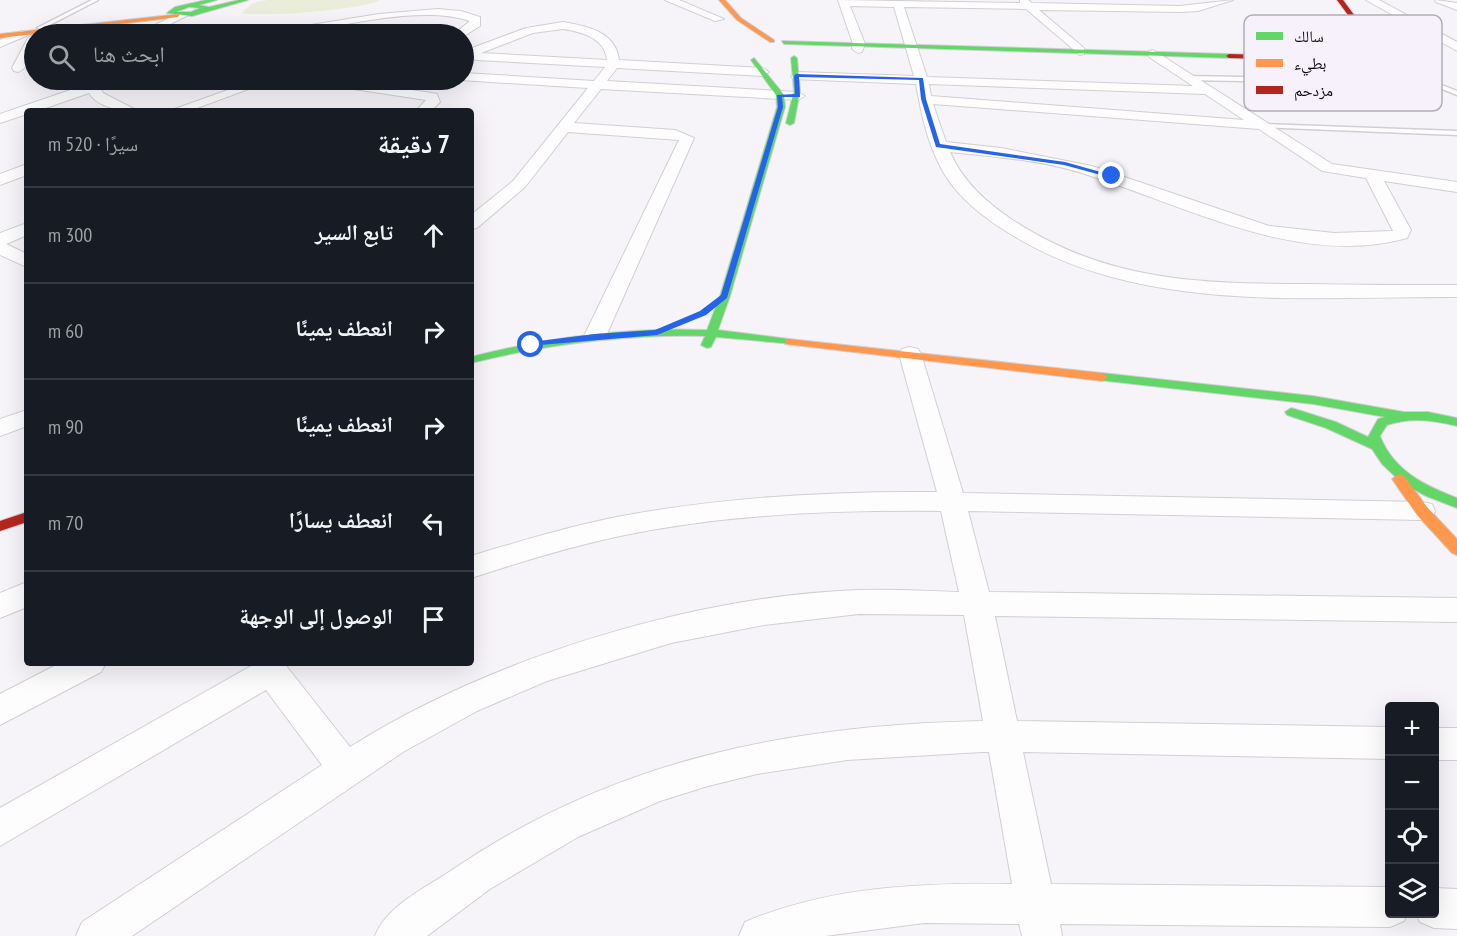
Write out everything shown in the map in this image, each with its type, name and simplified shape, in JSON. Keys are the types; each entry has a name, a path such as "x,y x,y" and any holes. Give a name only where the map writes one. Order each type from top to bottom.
{"street":[{"path":"87,24 193,6 245,0"},
{"path":"670,0 723,24"},
{"path":"704,0 723,24"},
{"path":"722,0 739,19 778,42 800,48 801,52 796,57 797,106 770,179 746,279"},
{"path":"858,47 844,2 1025,3 1189,9 1227,0"},
{"path":"1340,0 1351,15"},
{"path":"1371,0 1399,15"},
{"path":"1440,0 1457,7"},
{"path":"319,24 421,1"},
{"path":"1025,3 1080,51"},
{"path":"898,4 921,79 923,99 938,146 949,168 968,193 1003,223 1046,247 1105,268 1177,286 1217,290 1457,291"},
{"path":"404,5 444,9 473,16 476,19 474,26"},
{"path":"161,24 193,6"},
{"path":"474,51 540,28 563,24 581,27 608,42 614,65"},
{"path":"0,35 24,34"},
{"path":"0,35 24,34"},
{"path":"0,44 24,36"},
{"path":"1442,38 1457,47"},
{"path":"710,339 781,107 780,95 743,49 778,42 858,47 942,47 1244,56"},
{"path":"754,60 775,61 858,47"},
{"path":"24,50 13,69 24,67"},
{"path":"1153,54 1204,90 1328,168 1457,187"},
{"path":"474,56 763,72"},
{"path":"474,222 519,184 614,65"},
{"path":"796,76 1204,90"},
{"path":"474,77 798,96"},
{"path":"27,108 77,90"},
{"path":"97,90 98,96 124,108"},
{"path":"185,108 238,90"},
{"path":"394,90 432,97 433,102 426,108"},
{"path":"923,99 1262,126"},
{"path":"0,118 24,109"},
{"path":"564,127 675,134 687,138 595,336"},
{"path":"938,146 1010,154 1086,169 1265,231 1290,235 1377,238 1401,234 1399,224 1373,176"},
{"path":"0,180 24,170"},
{"path":"0,240 24,229"},
{"path":"0,248 24,260"},
{"path":"703,313 725,296"},
{"path":"729,341 742,318 769,339"},
{"path":"657,332 690,319"},
{"path":"474,359 531,345 595,336 657,332 1313,400 1403,416 1457,420"},
{"path":"474,369 517,357 603,343 710,339"},
{"path":"729,341 769,339 1268,408 1331,425 1375,445 1422,511 1453,545 1457,561"},
{"path":"911,360 952,500 977,603 1038,920"},
{"path":"1375,445 1374,436 1382,423 1403,416"},
{"path":"0,428 24,418"},
{"path":"1392,467 1422,489 1457,503"},
{"path":"474,566 576,534 652,519 728,509 864,500 1422,511"},
{"path":"0,526 24,518"},
{"path":"0,606 24,595"},
{"path":"96,936 346,769 423,723 490,689 628,641 661,632 777,609 859,602 1457,610"},
{"path":"0,710 84,666"},
{"path":"0,828 265,666"},
{"path":"268,666 346,769"},
{"path":"395,936 464,883 527,843 592,813 688,777 758,758 889,740 1002,736 1385,743"},
{"path":"1439,744 1457,744"},
{"path":"759,936 828,915 924,903 1038,920 1385,907"},
{"path":"1439,908 1457,909"}],"lane":[{"path":"51,24 96,0"},
{"path":"1186,78 1244,79"},
{"path":"1442,86 1457,93"},
{"path":"1262,126 1457,133"}],"green space":[{"path":"267,0 380,0 356,7 313,12 241,13 253,3"}],"traffic: fast":[{"path":"191,6 207,7 192,14 170,13 177,8 214,0"},
{"path":"206,10 245,0"},
{"path":"784,42 1229,56"},
{"path":"790,123 797,91 794,58"},
{"path":"707,345 725,296 781,107 780,95 754,60"},
{"path":"474,359 530,346 621,334 712,333 789,342"},
{"path":"1102,377 1313,400 1403,416"},
{"path":"1291,412 1331,425 1375,445"},
{"path":"1457,422 1428,416 1401,417 1382,422 1374,436 1379,450 1396,471 1431,493 1457,503"}],"traffic: slow":[{"path":"722,0 739,19 772,41"},
{"path":"102,24 178,15"},
{"path":"0,36 24,33"},
{"path":"789,342 1102,377"},
{"path":"1399,479 1422,511 1457,549"}],"traffic: jam":[{"path":"1340,0 1351,15"},
{"path":"1229,56 1244,56"},
{"path":"0,526 24,518"}],"route":[{"path":"531,345 595,336 657,332 703,313 725,296 781,107 780,95 798,96 796,76 921,79 923,99 938,146 1001,153 1065,164 1112,176"}]}
